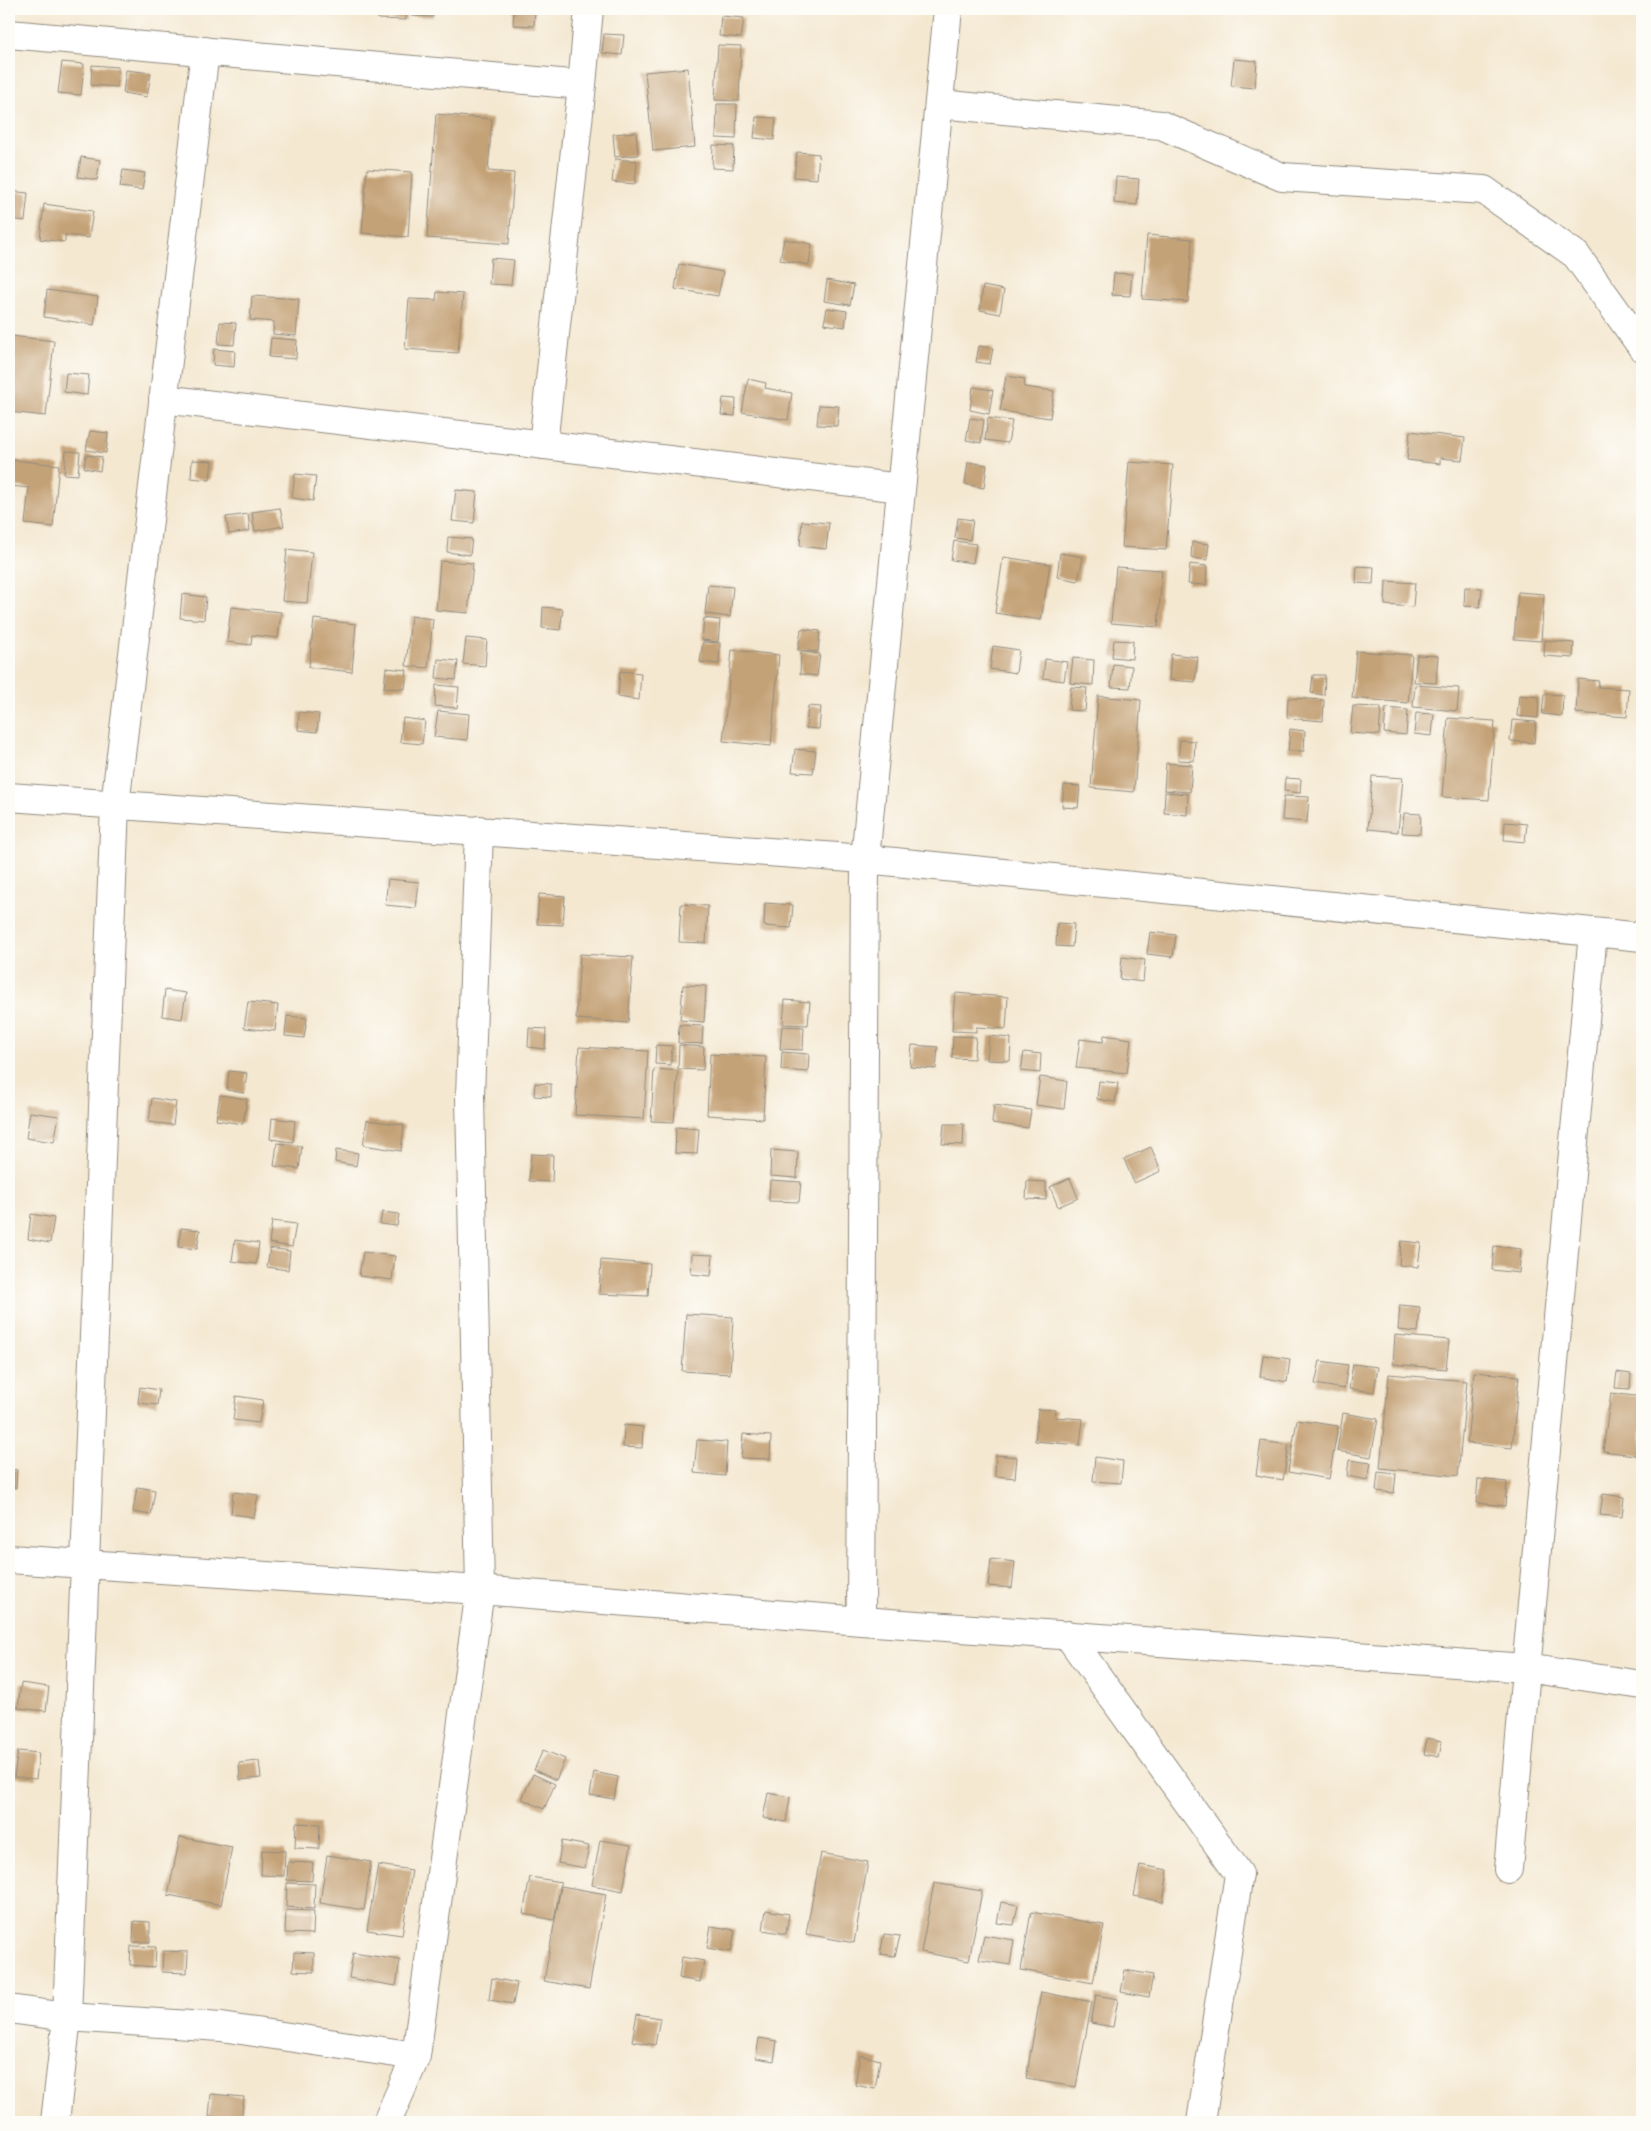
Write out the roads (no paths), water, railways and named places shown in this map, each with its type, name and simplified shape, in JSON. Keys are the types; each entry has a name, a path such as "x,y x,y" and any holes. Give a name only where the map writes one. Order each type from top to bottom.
{"street":[{"path":"543,445 589,9"},
{"path":"861,1621 865,859 948,9"},
{"path":"9,34 582,85"},
{"path":"55,2122 67,2017 87,1564 116,805 205,51"},
{"path":"939,104 1161,126 1282,177 1484,190 1576,255 1642,346"},
{"path":"163,400 901,488"},
{"path":"9,797 865,859 1642,937"},
{"path":"387,2122 416,2056 480,1590 470,1097 478,830"},
{"path":"1508,1868 1593,932"},
{"path":"9,1559 480,1590 861,1621 1526,1668 1642,1685"},
{"path":"1068,1635 1239,1874 1201,2122"},
{"path":"9,2009 67,2017 220,2027 416,2056"}]}
